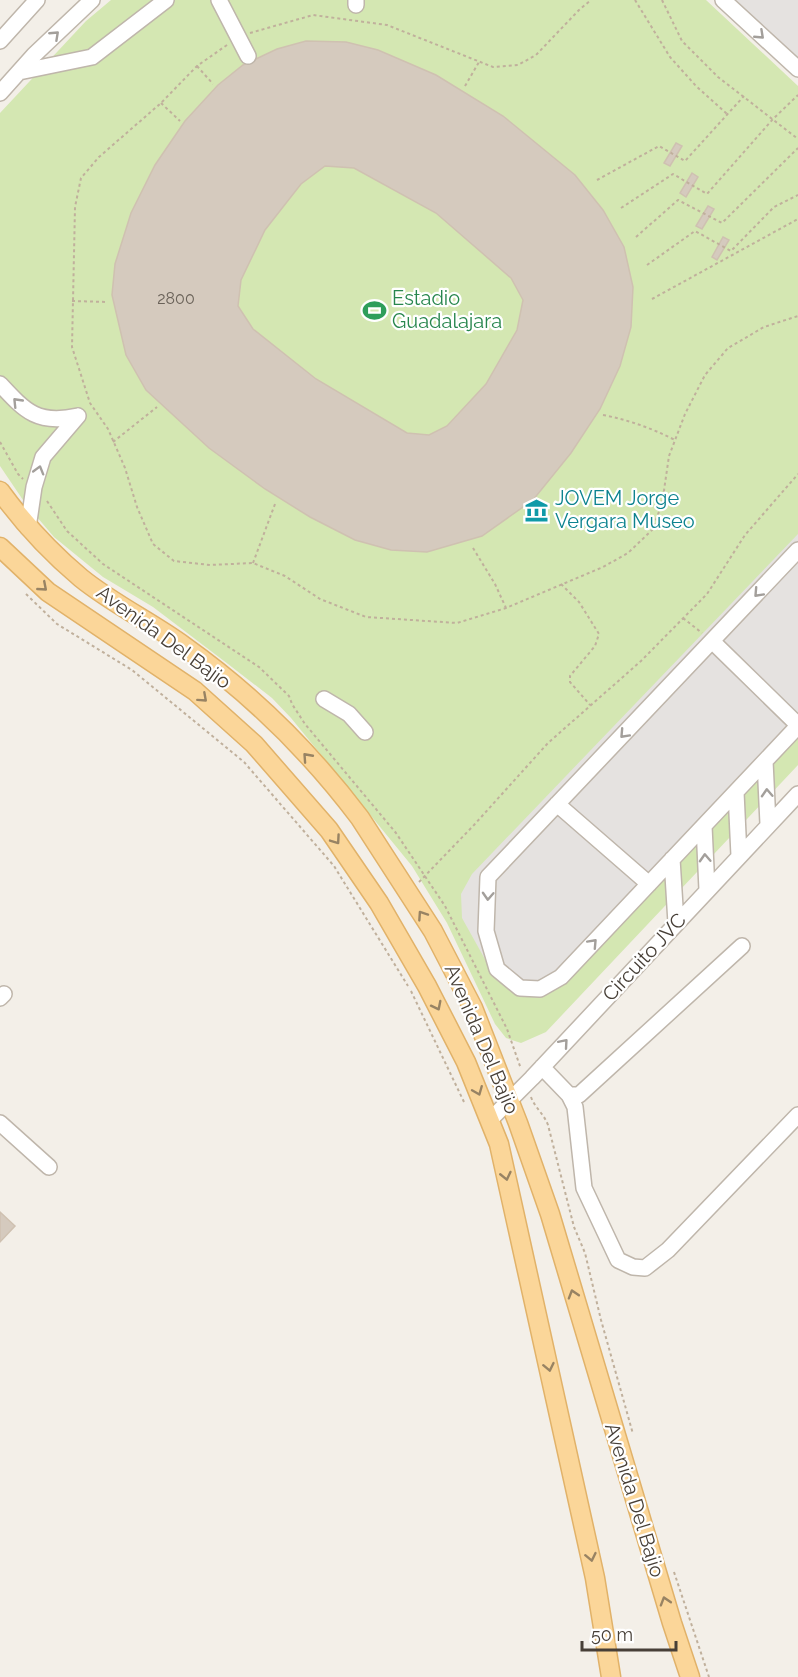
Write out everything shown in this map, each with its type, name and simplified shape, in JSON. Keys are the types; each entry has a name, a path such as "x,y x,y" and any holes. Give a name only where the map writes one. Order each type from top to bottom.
{"main road":[{"name":"Avenida Del Bajio","path":"0,491 28,528 82,579 185,646 271,717 353,809 433,930 473,1008 518,1122 549,1214 668,1612 690,1677"},
{"name":"Avenida Del Bajio","path":"0,547 48,592 195,691 254,744 329,830 379,903 427,986 466,1062 499,1144 595,1578 611,1677"}],"lane":[{"path":"0,41 37,0"},
{"path":"0,93 34,55 92,0"},
{"path":"19,72 92,57 166,0"},
{"path":"219,0 248,56"},
{"path":"723,0 798,69"},
{"path":"0,384 25,411 42,418 62,419 78,416 43,457 34,487 28,528"},
{"path":"712,641 798,726 561,976 540,988 520,988 496,969 486,931 488,877 798,550"},
{"path":"324,699 349,714 365,732"},
{"path":"765,761 768,824"},
{"path":"736,792 739,856"},
{"name":"Circuito JVC","path":"490,1120 798,794"},
{"path":"557,804 649,884"},
{"path":"704,826 707,890"},
{"path":"672,859 676,923"},
{"path":"568,1095 579,1095 742,946"},
{"path":"542,1067 568,1095 575,1107 584,1188 618,1260 633,1267 645,1268 668,1250 798,1115"},
{"path":"0,1123 49,1167"}],"path":[{"path":"591,0 536,55 518,65 494,68 387,25 313,15 239,36 197,66 161,103 99,157 81,178 75,207 72,347 90,403 108,429 153,544 174,561 210,565 253,562 285,576 320,599 366,618 457,623 506,608 603,567 628,553 651,530 662,504 669,456 685,414 705,375 728,348 764,327 798,316"},
{"path":"635,0 670,57 696,86 727,114"},
{"path":"662,0 682,41 718,77 798,139"},
{"path":"465,86 479,62"},
{"path":"197,66 213,84"},
{"path":"621,208 673,174 707,194 773,119 798,95"},
{"path":"597,180 659,146 685,161 744,96"},
{"path":"161,103 180,121"},
{"path":"636,237 678,200 722,223 798,148"},
{"path":"647,265 695,231 731,251 774,207 798,195"},
{"path":"652,299 798,219"},
{"path":"72,301 107,302"},
{"path":"113,442 157,407"},
{"path":"603,415 630,420 675,440"},
{"path":"407,892 431,871 548,743 641,661 707,594 745,535 798,474"},
{"path":"253,562 275,504"},
{"path":"473,548 495,584 506,608"},
{"path":"561,584 579,602 599,634 598,640 570,676 570,682 590,705"},
{"path":"24,593 57,624 132,670 244,762 282,805 334,866 410,990 468,1110"},
{"path":"684,618 712,641"},
{"path":"535,1107 548,1125 574,1227 585,1254 635,1440"},
{"path":"673,1569 709,1677"}],"green space":[{"path":"111,0 706,0 798,86 798,765 546,1032 521,1043 506,1038 495,1024 447,923 412,866 291,718 272,698 228,664 153,607 103,577 54,537 25,503 0,466 0,113 86,21"}],"shaded area":[{"path":"736,0 798,0 798,59"},
{"path":"798,534 798,732 566,978 518,992 496,979 462,918 461,894 472,874"}],"building":[{"name":"Estadio Guadalajara","path":"306,41 346,42 378,50 436,75 503,116 575,175 603,210 624,247 633,287 631,327 620,366 600,409 571,453 533,500 482,536 427,552 391,550 355,540 310,517 265,489 209,448 146,390 126,355 112,295 115,264 131,213 155,165 185,121 218,85 243,65 277,49","holes":["325,166 354,168 436,213 511,278 523,300 517,330 486,384 447,426 429,435 407,433 316,379 253,329 238,306 241,280 265,230 301,184"]},
{"path":"676,143 682,146 670,166 664,163"},
{"path":"692,173 698,177 686,197 680,193"},
{"path":"708,206 714,209 702,229 696,226"},
{"path":"723,237 729,240 717,260 712,257"},
{"path":"0,1212 15,1226 0,1242"}],"place":[{"name":"Estadio Guadalajara","path":"374,310"},
{"name":"JOVEM Jorge Vergara Museo","path":"537,510"}]}
